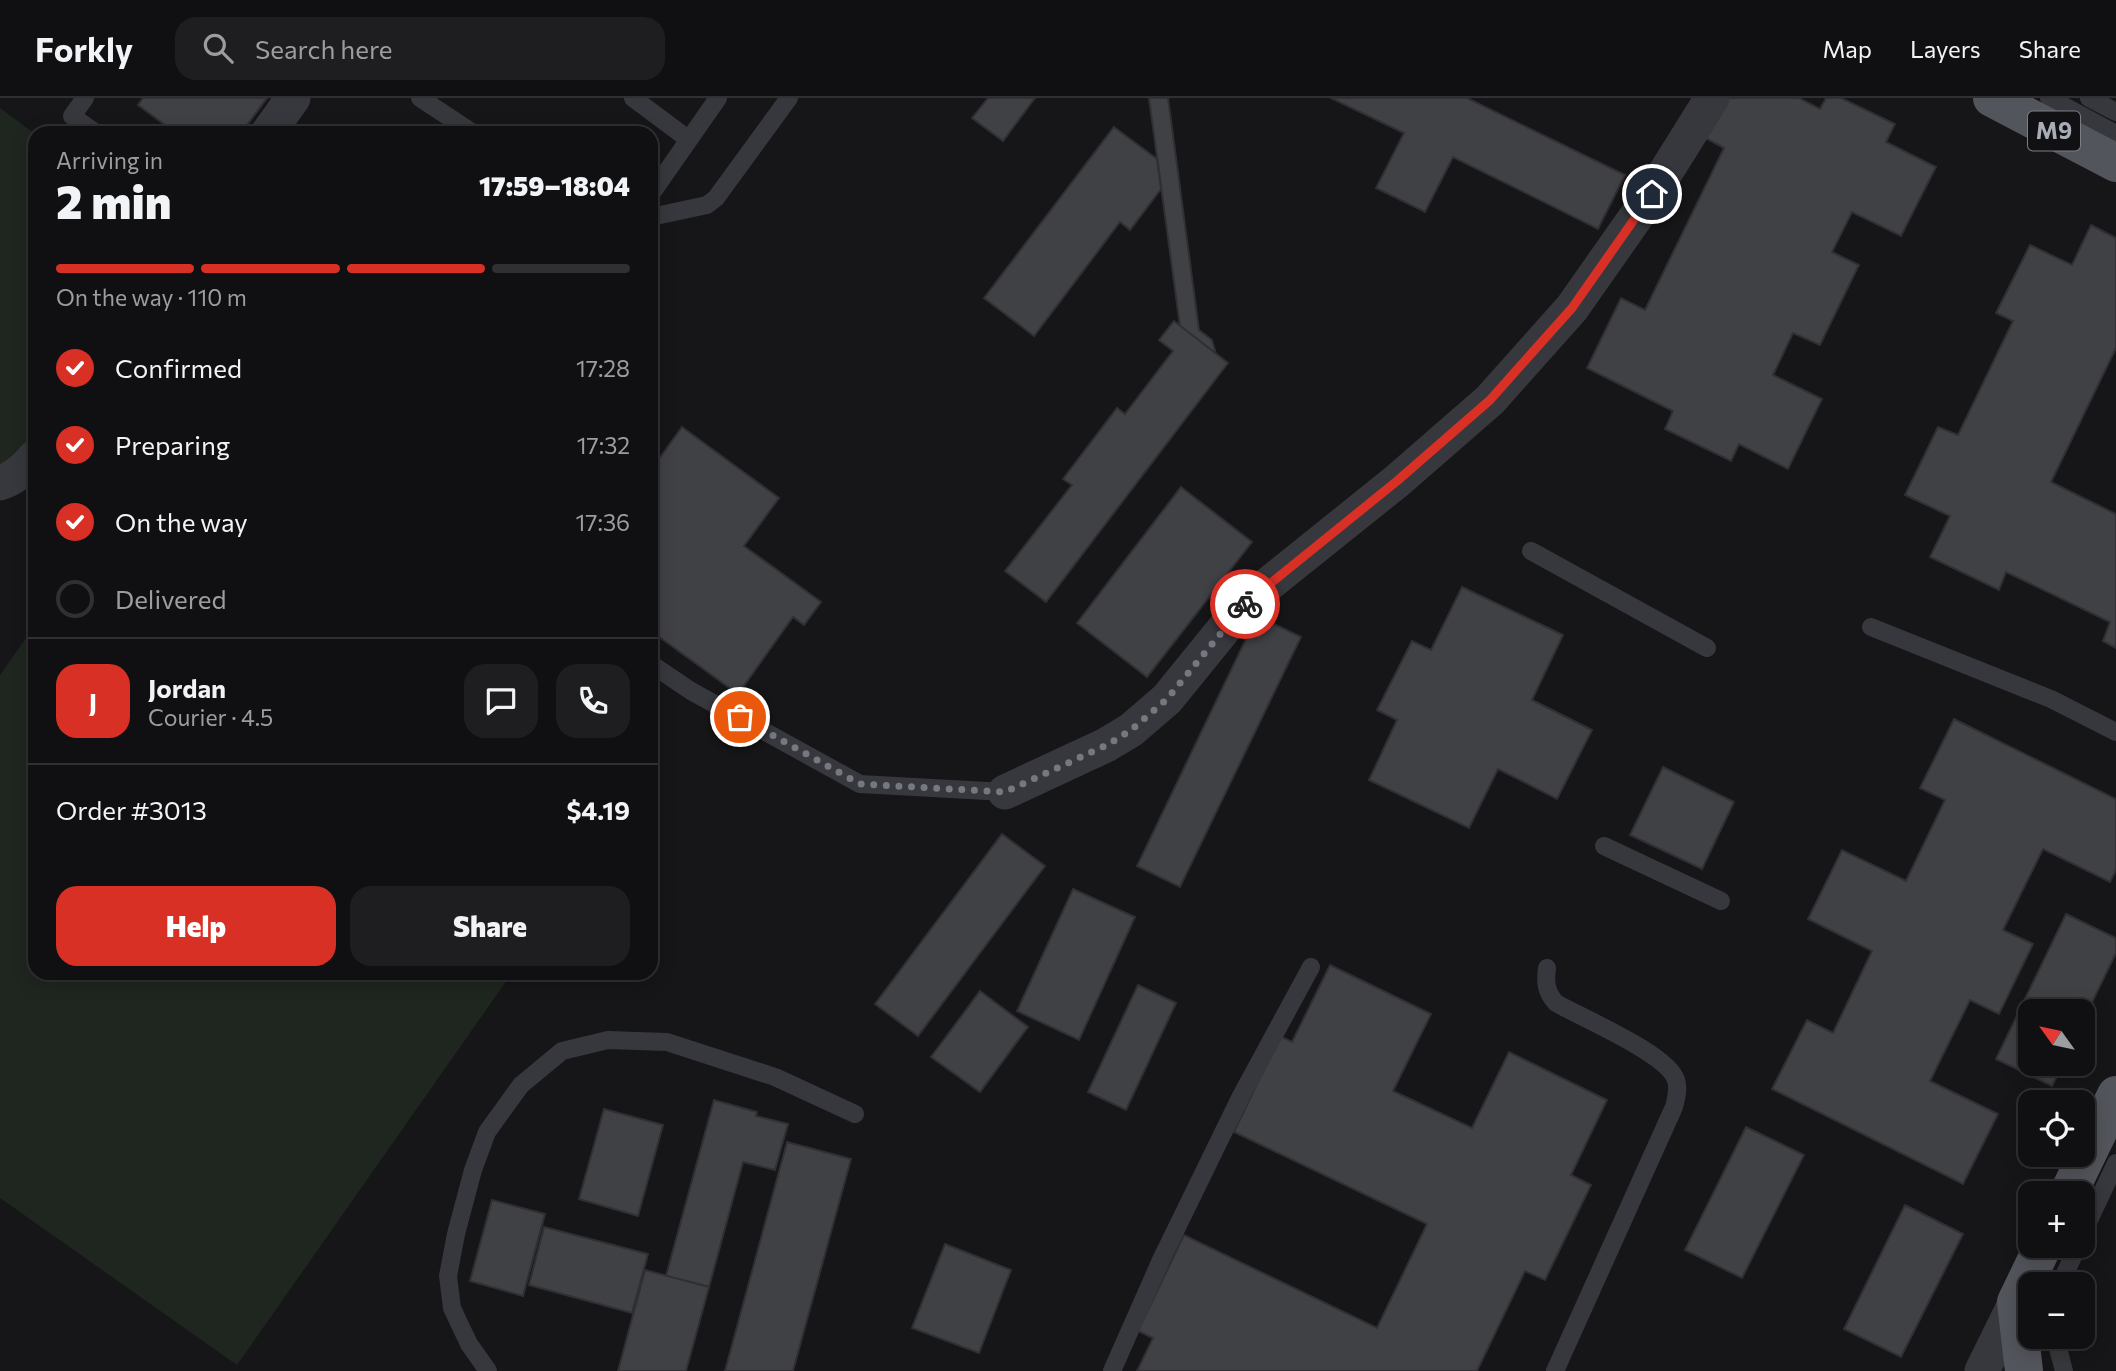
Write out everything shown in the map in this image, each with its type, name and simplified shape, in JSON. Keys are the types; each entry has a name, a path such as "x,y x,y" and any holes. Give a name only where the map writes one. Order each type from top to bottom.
{"main road":[{"name":"M9","path":"1993,98 2116,163"},
{"path":"2074,1181 2116,1095"},
{"path":"2024,1371 2016,1302 2037,1258"}],"street":[{"path":"273,126 293,98"},
{"path":"1005,792 1107,745 1131,730 1167,699 1245,603 1397,481 1490,400 1572,308 1652,194 1712,98"},
{"path":"0,483 10,480 28,466"},
{"path":"1982,1371 2016,1302"}],"lane":[{"path":"85,98 72,116 86,126"},
{"path":"420,98 462,126"},
{"path":"633,98 688,139"},
{"path":"658,184 718,98"},
{"path":"658,216 707,205 716,198 789,98"},
{"path":"2049,98 2116,134"},
{"path":"2090,98 2116,112"},
{"path":"1531,551 1707,648"},
{"path":"1871,627 2051,699 2116,732"},
{"path":"658,669 691,691 860,784 1005,792"},
{"path":"1604,846 1721,901"},
{"path":"1112,1371 1178,1225 1241,1096 1311,967"},
{"path":"1547,968 1545,983 1549,995 1556,1003 1658,1059 1676,1078 1678,1088 1674,1107 1555,1371"},
{"path":"488,1371 469,1344 452,1308 448,1276 456,1234 486,1132 520,1085 562,1051 608,1040 667,1042 775,1077 855,1114"},
{"path":"2095,1207 2116,1163"},
{"path":"2058,1349 2064,1371"}],"shaded area":[{"path":"0,108 28,129 28,448 0,469"},
{"path":"28,635 28,980 507,980 237,1365 0,1198 0,675"}],"building":[{"path":"143,98 267,98 246,126 166,126 138,105"},
{"path":"988,98 1035,98 1003,141 972,118"},
{"path":"1149,98 1168,98 1199,330 1212,340 1216,354 1180,326"},
{"path":"1331,98 1467,98 1625,175 1598,229 1453,157 1425,212 1376,188 1404,133"},
{"path":"1718,98 1799,98 1820,109 1826,98 1841,98 1895,124 1886,142 1936,167 1901,236 1852,212 1832,252 1859,265 1820,345 1793,333 1773,375 1822,399 1788,469 1739,444 1731,461 1665,429 1673,411 1587,368 1621,298 1645,310 1724,148 1700,135"},
{"path":"1114,127 1157,159 1161,189 1130,230 1120,222 1034,336 984,298"},
{"path":"2091,225 2116,238 2116,348 2051,482 2116,514 2116,648 2103,641 2110,622 2006,572 1999,590 1930,557 1950,516 1905,495 1938,427 1958,435 2013,321 1996,313 2030,245 2072,265"},
{"path":"1174,321 1228,363 1046,602 1005,571 1072,485 1063,479 1117,408 1125,414 1173,351 1159,340"},
{"path":"682,427 779,498 744,546 821,602 804,625 793,617 738,694 658,636 658,460"},
{"path":"1181,487 1252,542 1147,677 1077,623"},
{"path":"1462,587 1563,635 1532,700 1592,730 1557,799 1498,769 1469,828 1369,780 1397,720 1377,710 1412,641 1431,650"},
{"path":"1257,616 1301,637 1180,887 1137,866"},
{"path":"1954,719 2116,799 2116,870 2110,882 2043,849 2003,930 2033,944 1999,1014 1970,1000 1930,1081 1998,1114 1963,1184 1772,1089 1807,1020 1833,1033 1872,951 1808,919 1842,850 1906,881 1945,800 1920,788"},
{"path":"1663,767 1734,802 1702,869 1630,835"},
{"path":"1002,834 1045,866 918,1036 875,1004"},
{"path":"1073,889 1135,917 1079,1040 1017,1011"},
{"path":"2066,914 2116,938 2116,953 2094,999 2025,999"},
{"path":"1330,965 1431,1014 1393,1091 1472,1128 1509,1052 1607,1100 1571,1175 1591,1185 1545,1280 1525,1271 1477,1371 1137,1371 1153,1338 1138,1331 1184,1235 1377,1328 1427,1224 1234,1132 1280,1036 1292,1042"},
{"path":"1138,985 1176,1003 1126,1110 1088,1092"},
{"path":"980,991 1028,1027 980,1092 931,1057"},
{"path":"2018,1013 2018,1070 1996,1059"},
{"path":"2031,1076 2057,1076 2052,1086"},
{"path":"714,1100 757,1112 756,1116 788,1124 775,1170 743,1162 709,1287 666,1276"},
{"path":"604,1109 663,1125 638,1216 579,1199"},
{"path":"1746,1127 1804,1155 1742,1278 1685,1250"},
{"path":"787,1142 851,1159 793,1371 725,1371"},
{"path":"492,1200 545,1214 523,1296 470,1281"},
{"path":"1905,1205 1963,1234 1901,1357 1844,1329"},
{"path":"544,1227 648,1254 632,1313 529,1285"},
{"path":"945,1244 1011,1270 979,1353 912,1328"},
{"path":"645,1270 709,1287 686,1371 618,1371"}],"way so far":[{"path":"740,717 860,784 1005,792 1107,745 1131,730 1167,699 1245,604"}],"route":[{"path":"1245,604 1397,481 1490,400 1572,308 1652,194"}]}
